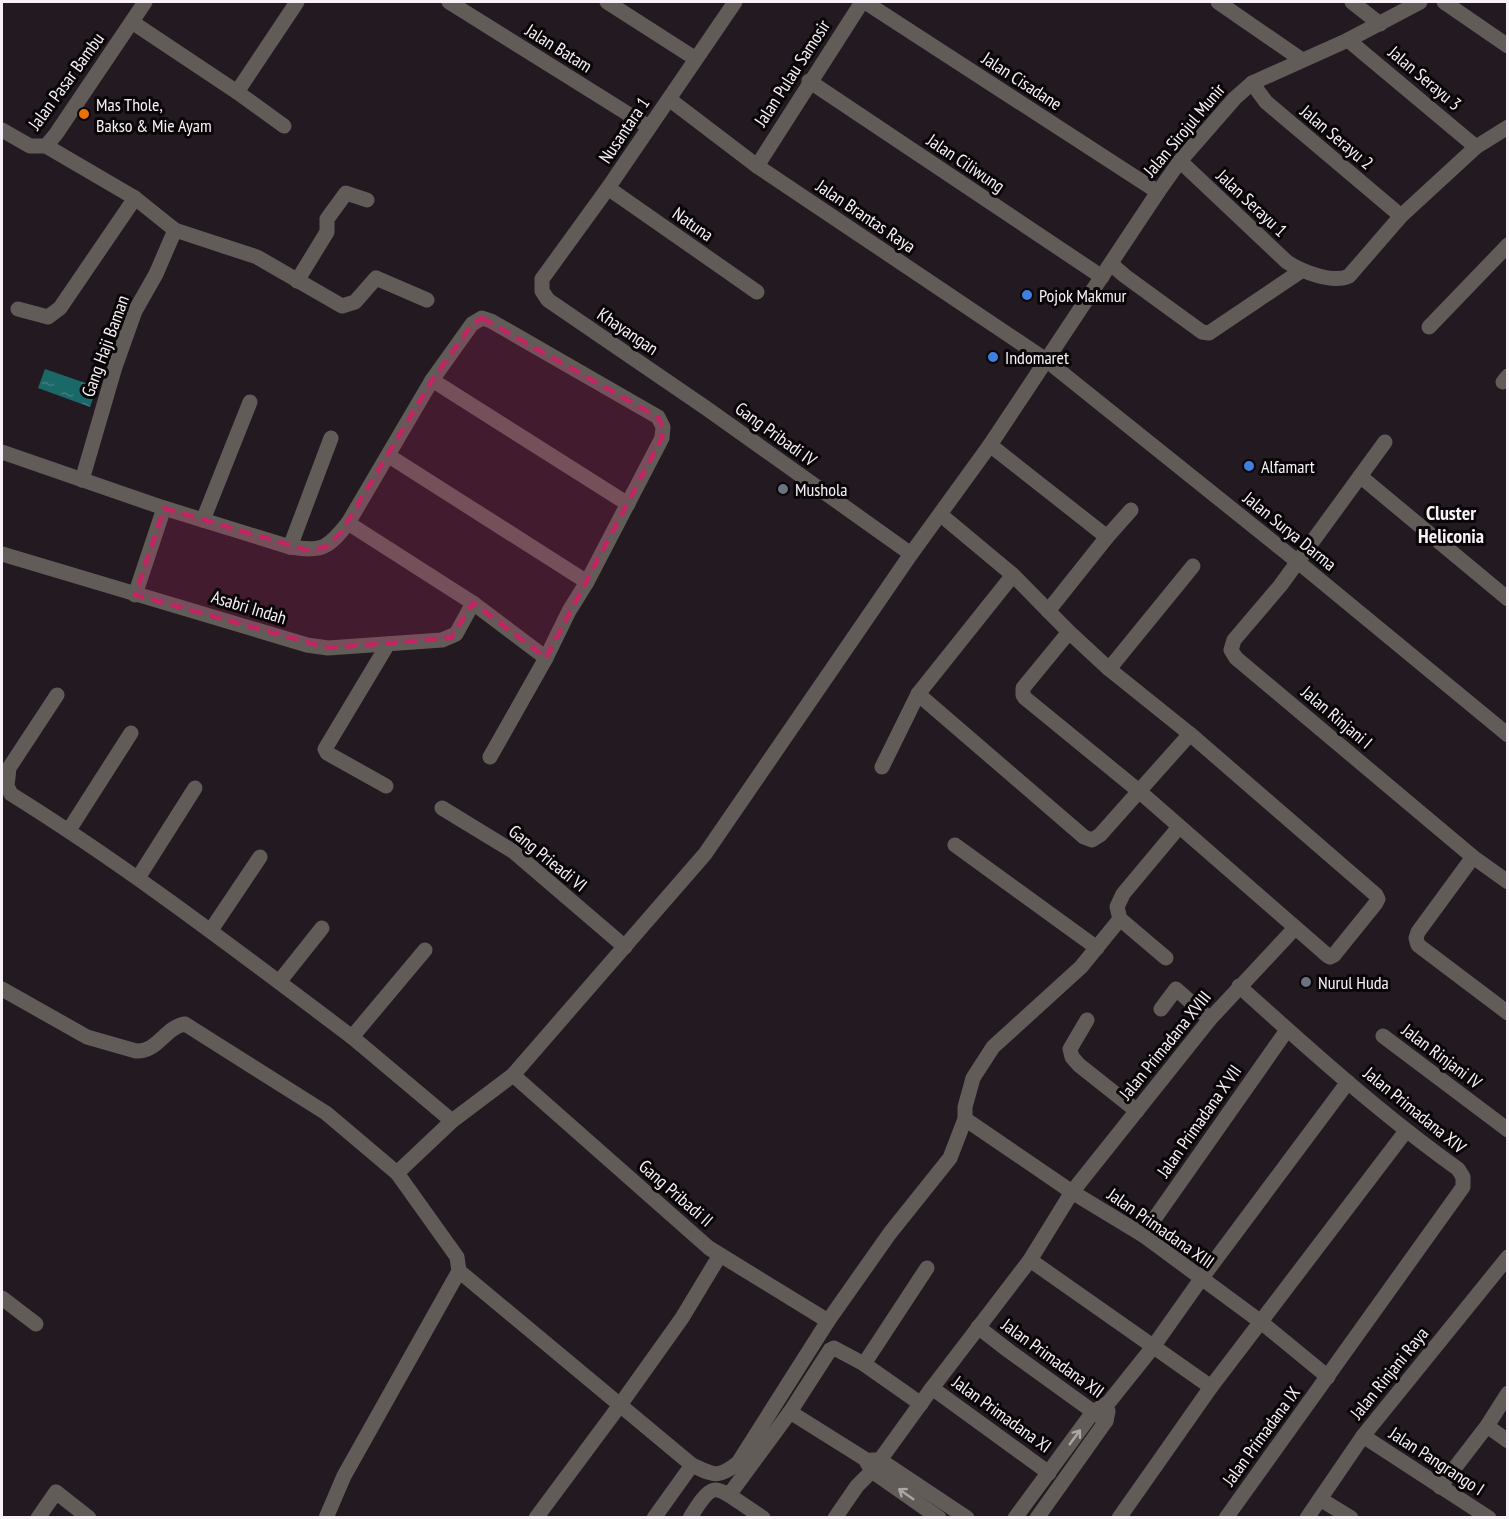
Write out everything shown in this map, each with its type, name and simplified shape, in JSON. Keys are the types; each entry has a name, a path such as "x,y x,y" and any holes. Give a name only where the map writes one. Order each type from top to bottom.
{"street":[{"name":"Jalan Pasar Bambu","path":"2,130 30,146 46,146 145,2"},
{"path":"237,92 297,2"},
{"name":"Jalan Batam","path":"449,2 649,127"},
{"path":"607,2 696,59"},
{"name":"Nusantara 1","path":"542,279 608,188 735,2"},
{"name":"Jalan Pulau Samosir","path":"757,166 809,81 863,2"},
{"name":"Jalan Cisadane","path":"863,2 1158,192"},
{"path":"1218,2 1302,60"},
{"path":"1352,2 1380,24"},
{"name":"Jalan Sirojul Munir","path":"397,1173 452,1120 513,1075 705,854 911,554 990,445 1158,192 1180,161 1235,98 1252,83 1347,40 1420,2"},
{"path":"1444,2 1508,46"},
{"path":"132,22 284,126"},
{"name":"Jalan Serayu 3","path":"1347,40 1476,147"},
{"name":"Jalan Ciliwung","path":"809,81 1102,277"},
{"name":"Jalan Serayu 2","path":"1252,83 1266,102 1401,216"},
{"name":"Jalan Brantas Raya","path":"669,99 757,166 1046,360"},
{"path":"1111,264 1192,325 1202,332 1209,333 1300,271 1340,279 1349,276 1401,216 1476,147 1508,127"},
{"path":"46,146 135,198 175,230 257,256 342,306 356,302 376,278 427,300"},
{"name":"Jalan Serayu 1","path":"1180,161 1287,262 1300,271"},
{"name":"Natuna","path":"608,188 757,292"},
{"path":"297,281 327,232 327,219 346,193 367,200"},
{"path":"18,309 48,317 53,315 135,198"},
{"name":"Gang Haji Baman","path":"81,480 115,367 135,311 156,274 175,230"},
{"path":"1429,327 1508,245"},
{"name":"Khayangan","path":"542,279 542,291 548,300 706,408"},
{"path":"2,452 164,508 290,548 311,551 327,546 348,523 432,380 472,324 482,318 658,417 663,427 662,438 587,582 490,757"},
{"name":"Jalan Surya Darma","path":"1046,360 1298,562 1508,735"},
{"path":"432,380 628,504"},
{"path":"203,520 250,402"},
{"name":"Gang Pribadi IV","path":"706,408 911,554"},
{"path":"290,548 331,438"},
{"path":"1298,562 1385,442"},
{"path":"990,445 1107,537"},
{"path":"389,456 587,582"},
{"path":"1360,476 1508,598"},
{"path":"135,595 164,508"},
{"path":"1048,611 1131,510"},
{"path":"941,515 1013,575 1109,669 1190,734 1376,895 1378,899 1330,957 1140,792 1023,695 1023,688 1069,632"},
{"path":"348,523 472,603 546,657"},
{"name":"Asabri Indah","path":"2,554 307,645 328,648 451,638 456,634 472,603"},
{"name":"Jalan Rinjani I","path":"1298,562 1234,640 1231,650 1236,658 1473,857 1508,882"},
{"path":"1109,669 1193,566"},
{"path":"882,767 918,694 1013,575"},
{"path":"386,786 327,753 326,749 388,644"},
{"path":"918,694 1084,837 1092,840 1100,835 1140,792 1190,734"},
{"path":"57,695 9,768 7,786 11,794 69,830 211,930 352,1037 452,1120"},
{"path":"69,830 132,733"},
{"path":"138,878 195,788"},
{"name":"Gang Prieadi VI","path":"442,808 514,852 625,947"},
{"path":"1166,958 1120,919 1117,907 1123,894 1179,827"},
{"path":"956,845 1097,948"},
{"path":"211,930 260,857"},
{"path":"1473,857 1418,932 1416,939 1418,945 1508,1013"},
{"path":"714,1475 725,1473 738,1463 828,1321 890,1233 944,1167 965,1119 965,1107 973,1078 993,1047 1081,967 1120,919"},
{"path":"279,982 322,928"},
{"name":"Jalan Primadana XVIII","path":"835,1518 872,1463 921,1404 1030,1260 1072,1192 1210,1019 1295,928"},
{"path":"352,1037 425,950"},
{"name":"Jalan Primadana XIV","path":"1239,986 1406,1131 1458,1169 1463,1177 1463,1187 1328,1377"},
{"path":"2,989 87,1036 136,1051 152,1048 177,1025 185,1024 326,1113 397,1173 457,1257 459,1271 344,1476 326,1518"},
{"path":"1161,1009 1176,989 1210,1019"},
{"path":"1087,1020 1070,1049 1072,1057 1137,1111"},
{"name":"Jalan Primadana X VII","path":"1143,1235 1287,1030"},
{"name":"Jalan Rinjani IV","path":"1383,1036 1508,1130"},
{"name":"Gang Pribadi II","path":"513,1075 709,1248 828,1321"},
{"path":"1037,1518 1100,1416 1348,1082"},
{"name":"Jalan Primadana XIII","path":"965,1119 1072,1192 1143,1235 1261,1322 1328,1377"},
{"path":"1119,1518 1211,1387 1406,1131"},
{"path":"536,1518 682,1318 720,1255"},
{"name":"Jalan Rinjani Raya","path":"1307,1518 1363,1436 1508,1257"},
{"path":"1030,1260 1211,1387"},
{"path":"864,1364 927,1268"},
{"path":"459,1271 692,1465 714,1475 725,1493"},
{"path":"5,1306 36,1324"},
{"name":"Jalan Primadana XII","path":"978,1327 1100,1416"},
{"path":"725,1493 790,1412 834,1347 864,1364 921,1404"},
{"name":"Jalan Primadana IX","path":"1226,1518 1328,1377"},
{"name":"Jalan Primadana XI","path":"932,1388 1049,1473"},
{"path":"1440,1486 1487,1425 1508,1393"},
{"path":"790,1412 872,1463 933,1511 967,1518"},
{"path":"1015,1518 1049,1473 1100,1416"},
{"path":"1487,1425 1508,1441"},
{"name":"Jalan Pangrango I","path":"1363,1436 1488,1518"},
{"path":"654,1518 692,1465"},
{"path":"690,1518 712,1490 725,1493 763,1518"},
{"path":"38,1518 56,1492 89,1518"},
{"path":"1320,1499 1351,1518"}],"highlighted area":[{"path":"482,318 658,417 663,427 662,438 546,658 473,603 451,638 328,648 135,595 164,508 311,551 327,546 341,532 432,380 472,324"}],"water":[{"path":"45,369 97,387 90,407 38,388"}],"place":[{"name":"Mas Thole, Bakso & Mie Ayam","path":"84,114"},
{"name":"Pojok Makmur","path":"1027,295"},
{"name":"Indomaret","path":"993,357"},
{"name":"Alfamart","path":"1249,466"},
{"name":"Mushola","path":"783,489"},
{"name":"Nurul Huda","path":"1306,982"}],"district":[{"name":"Cluster Heliconia","path":"1451,524"}]}
